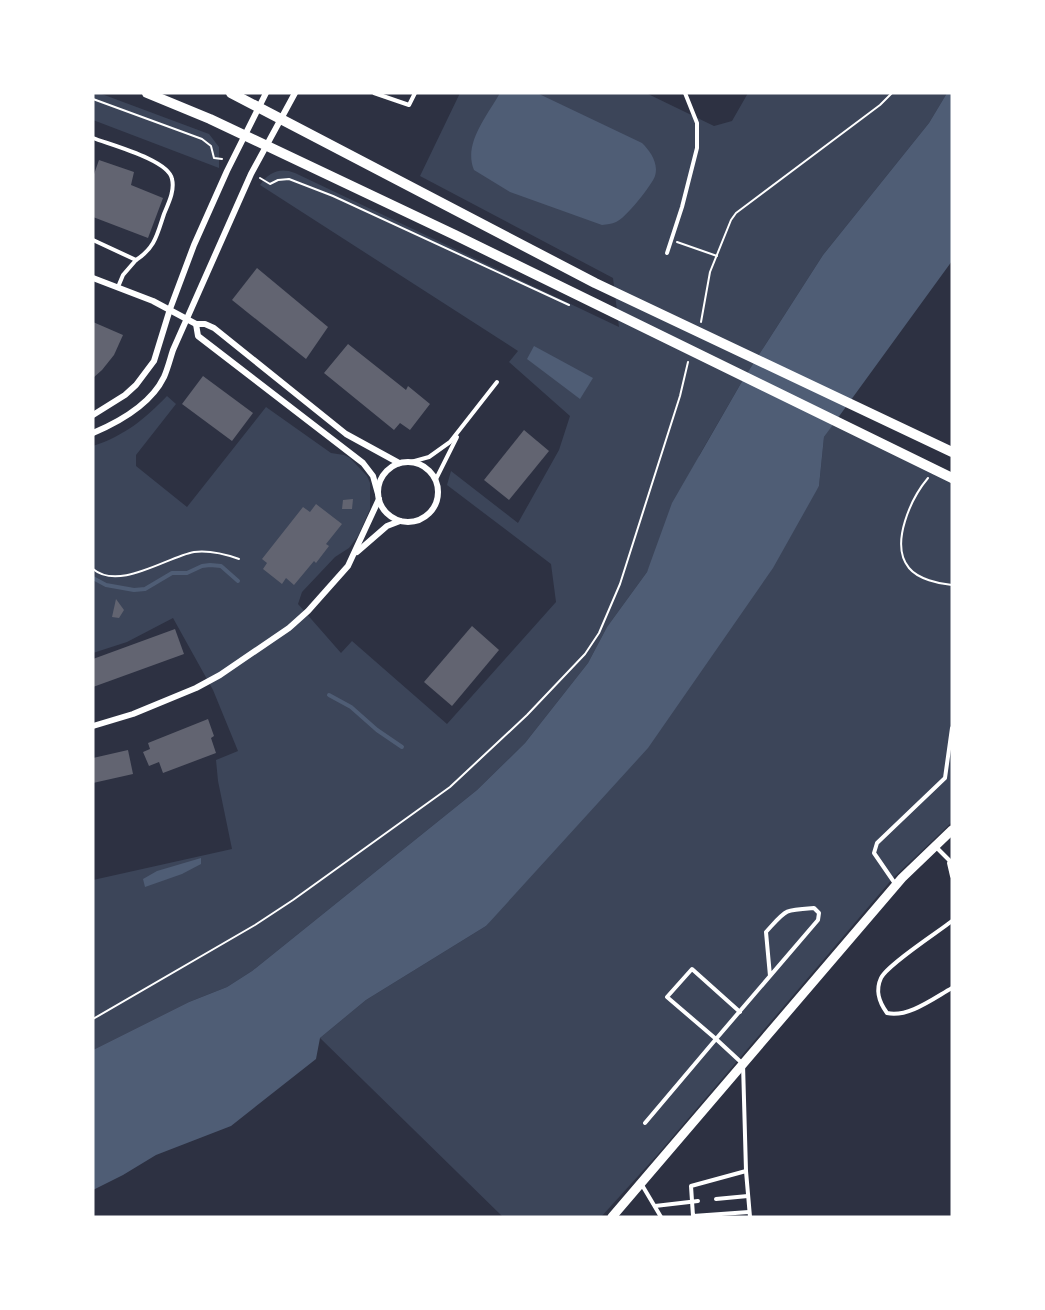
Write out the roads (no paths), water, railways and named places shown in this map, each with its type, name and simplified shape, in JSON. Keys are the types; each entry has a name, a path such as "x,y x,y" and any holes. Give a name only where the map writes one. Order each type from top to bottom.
{"main road":[{"path":"147,93 245,136 952,478"},
{"path":"231,93 595,283 952,452"}],"street":[{"path":"93,415 125,395 145,375 159,351 170,309 194,245 227,171 266,93"},
{"path":"93,433 124,416 143,402 163,379 173,350 251,174 295,93"},
{"path":"93,278 170,309 196,324 205,324 221,333 346,434 399,463"},
{"path":"196,324 198,336 363,463 373,476 378,497 387,513 400,521"},
{"path":"93,726 133,714 196,688 259,650 302,617 348,566 378,497 379,484 383,475 399,463 411,462 426,467 436,479 439,488 438,497 430,513 416,521 400,521 387,526 354,554"},
{"path":"612,1217 896,885 952,830"}],"lane":[{"path":"374,93 409,105 416,93"},
{"path":"667,254 690,178 698,135 697,123 685,93"},
{"path":"93,138 150,159 166,168 172,176 171,194 151,248 123,275 118,287"},
{"path":"93,240 136,260"},
{"path":"411,462 429,458 458,433 498,382"},
{"path":"436,479 458,433"},
{"path":"896,885 874,853 876,843 945,778 952,728"},
{"path":"935,845 950,863 952,876"},
{"path":"645,1123 818,920 819,913 814,908 785,911 766,932 770,976"},
{"path":"952,921 881,976 879,1002 887,1013 895,1015 906,1012 952,988"},
{"path":"740,1011 692,969 667,997 743,1064 746,1171 750,1215 693,1216 691,1186 746,1171"},
{"path":"641,1184 661,1217"},
{"path":"716,1199 748,1196"},
{"path":"655,1206 698,1201"}],"waterway":[{"path":"93,578 106,585 134,590 145,589 172,573 187,573 210,565 221,566 238,581"},
{"path":"329,695 351,707 377,730 402,747"}]}
